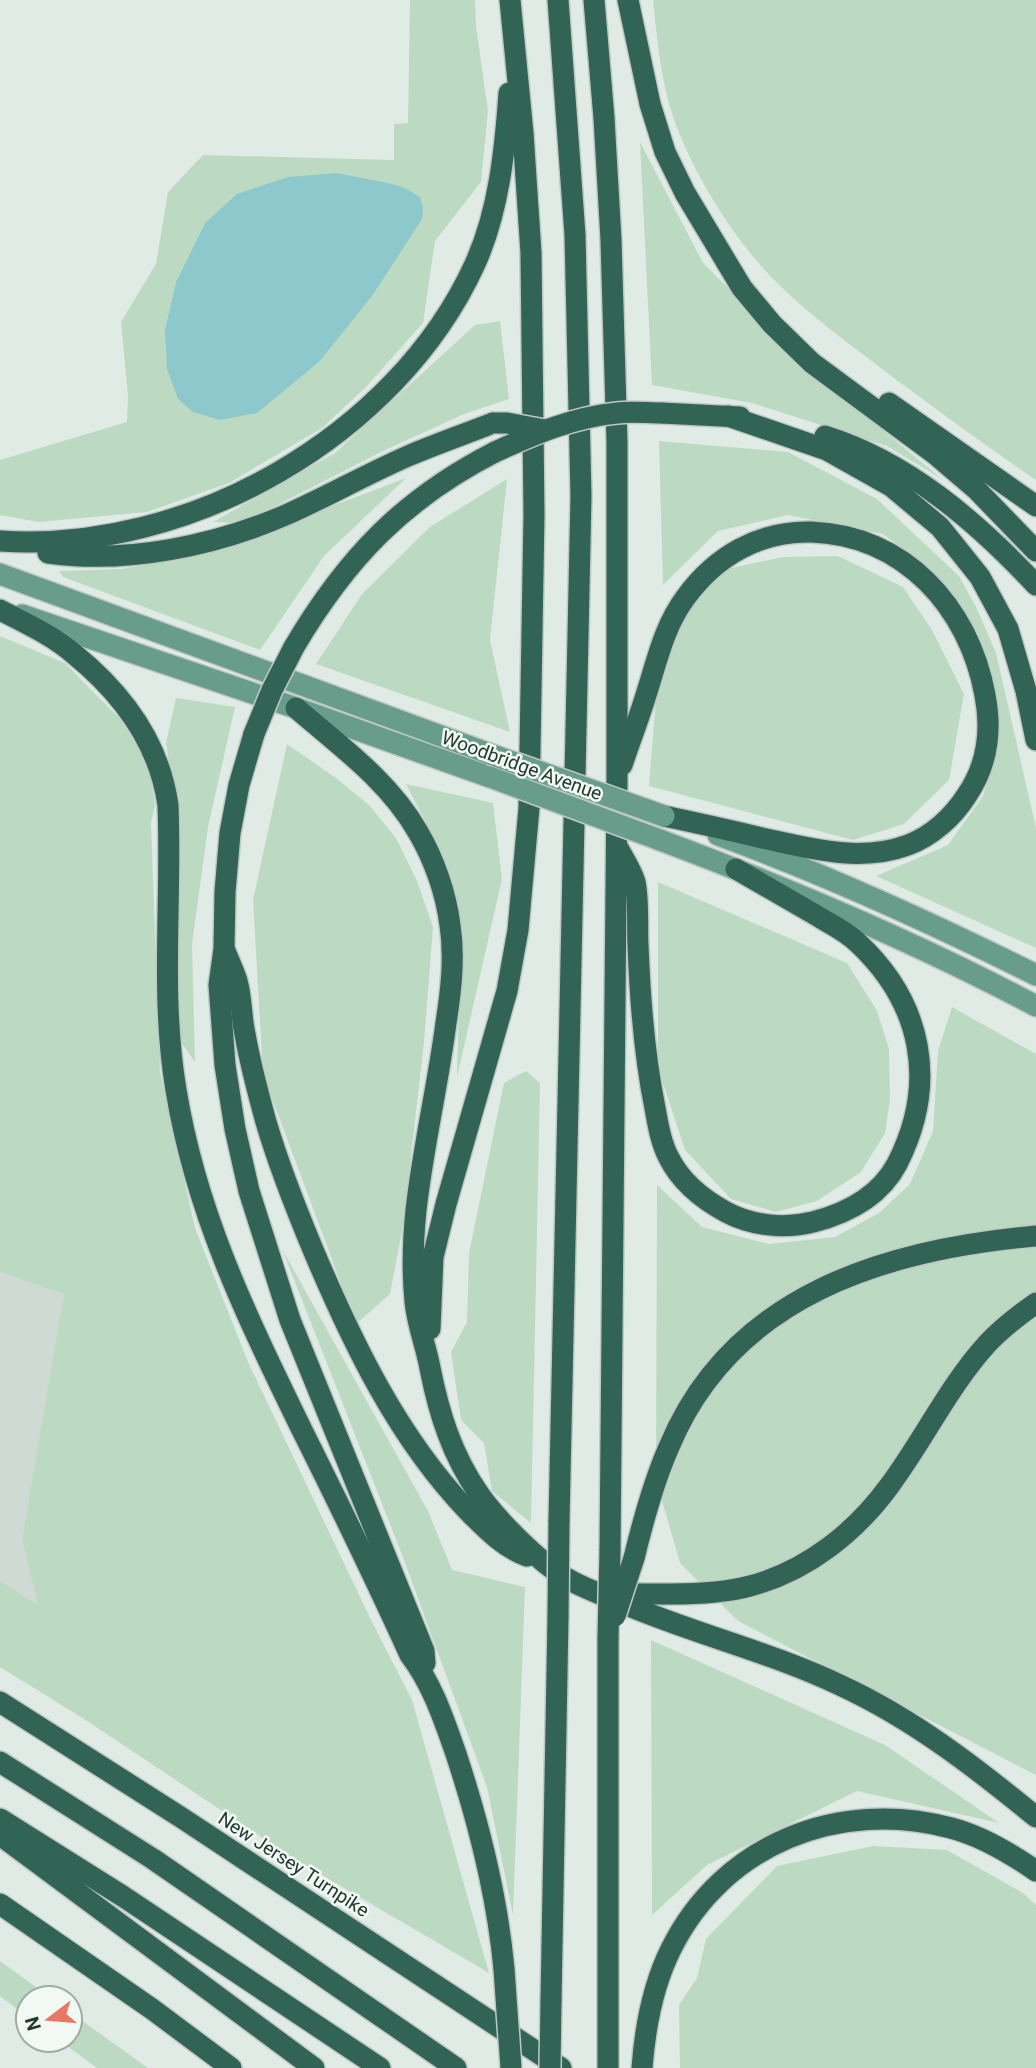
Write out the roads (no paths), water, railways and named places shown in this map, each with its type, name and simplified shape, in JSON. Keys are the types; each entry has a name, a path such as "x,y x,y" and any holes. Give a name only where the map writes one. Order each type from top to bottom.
{"highway":[{"path":"430,1366 433,1257 507,991 518,930 529,808 534,515 531,253 510,0"},
{"path":"550,2068 580,495 575,235 558,0"},
{"path":"594,0 604,118 617,443 617,780 608,1638 608,2068"},
{"path":"628,0 650,104 664,152 685,193 742,288 772,324 812,363 935,454 976,489 1036,551"},
{"path":"0,543 62,542 96,538 156,525 206,507 252,485 321,444 360,415 393,385 425,348 475,263 491,216 506,142 514,32"},
{"path":"724,261 779,319 821,353 1036,506"},
{"path":"511,2068 499,1918 473,1806 426,1675 424,1651 290,1320 249,1191 225,1065 219,985 224,950 224,901 230,833 239,785 254,734 272,690 318,606 349,565 382,530 419,498 455,473 495,452 545,430 616,413 661,412 728,416 787,424 834,439 899,469 957,511 1006,553 1036,585"},
{"path":"728,416 827,450 891,486 940,527 980,577 1007,629 1026,691 1036,740"},
{"path":"0,543 62,555 97,556 137,554 212,540 287,514 409,456 493,423 545,430"},
{"path":"617,780 669,625 685,598 707,572 731,552 761,538 796,532 831,533 866,541 898,557 926,580 951,610 970,642 982,677 989,714 988,748 978,779 959,807 937,829 908,845 877,853 844,853 814,849 664,816"},
{"path":"0,608 73,653 112,690 136,720 154,751 169,805 167,988 170,1041 186,1142 201,1196 216,1244 256,1337 410,1655 426,1675"},
{"path":"296,708 376,777 418,831 432,862 450,924 450,997 416,1210 414,1255 415,1304 436,1399 446,1434 461,1466 495,1514 544,1561 566,1578 645,1613 782,1661 842,1686 944,1744 1036,1817"},
{"path":"616,843 635,881 647,1064 660,1132 670,1160 702,1197 736,1217 771,1225 802,1225 835,1216 863,1202 889,1179 905,1147 916,1111 920,1072 917,1035 903,1001 885,972 857,941 736,869"},
{"path":"224,950 237,982 244,1032 254,1075 281,1168 323,1274 369,1369 418,1451 447,1488 514,1552 544,1561"},
{"path":"608,1638 669,1445 708,1378 760,1325 815,1290 863,1271 958,1246 1036,1236"},
{"path":"589,1589 626,1594 718,1592 750,1587 781,1576 808,1562 839,1541 862,1519 890,1486 973,1362 1012,1320 1036,1303"},
{"name":"New Jersey Turnpike","path":"0,1702 561,2068"},
{"path":"0,1762 153,1859 456,2068"},
{"path":"642,2068 643,2045 670,1950 687,1923 718,1885 768,1847 808,1829 841,1821 877,1818 915,1820 953,1828 990,1842 1036,1871"},
{"path":"0,1819 124,1897 380,2068"},
{"path":"0,1835 314,2068"},
{"path":"0,1904 152,2009 231,2068"}],"main road":[{"name":"Woodbridge Avenue","path":"0,574 778,857 898,909 1036,975"},
{"name":"Woodbridge Avenue","path":"0,608 296,708 736,869 875,926 1036,1006"}],"water":[{"path":"337,173 405,188 420,197 422,219 372,296 319,362 257,413 220,420 193,412 178,399 167,369 165,329 176,282 205,223 237,194 288,177"}]}
